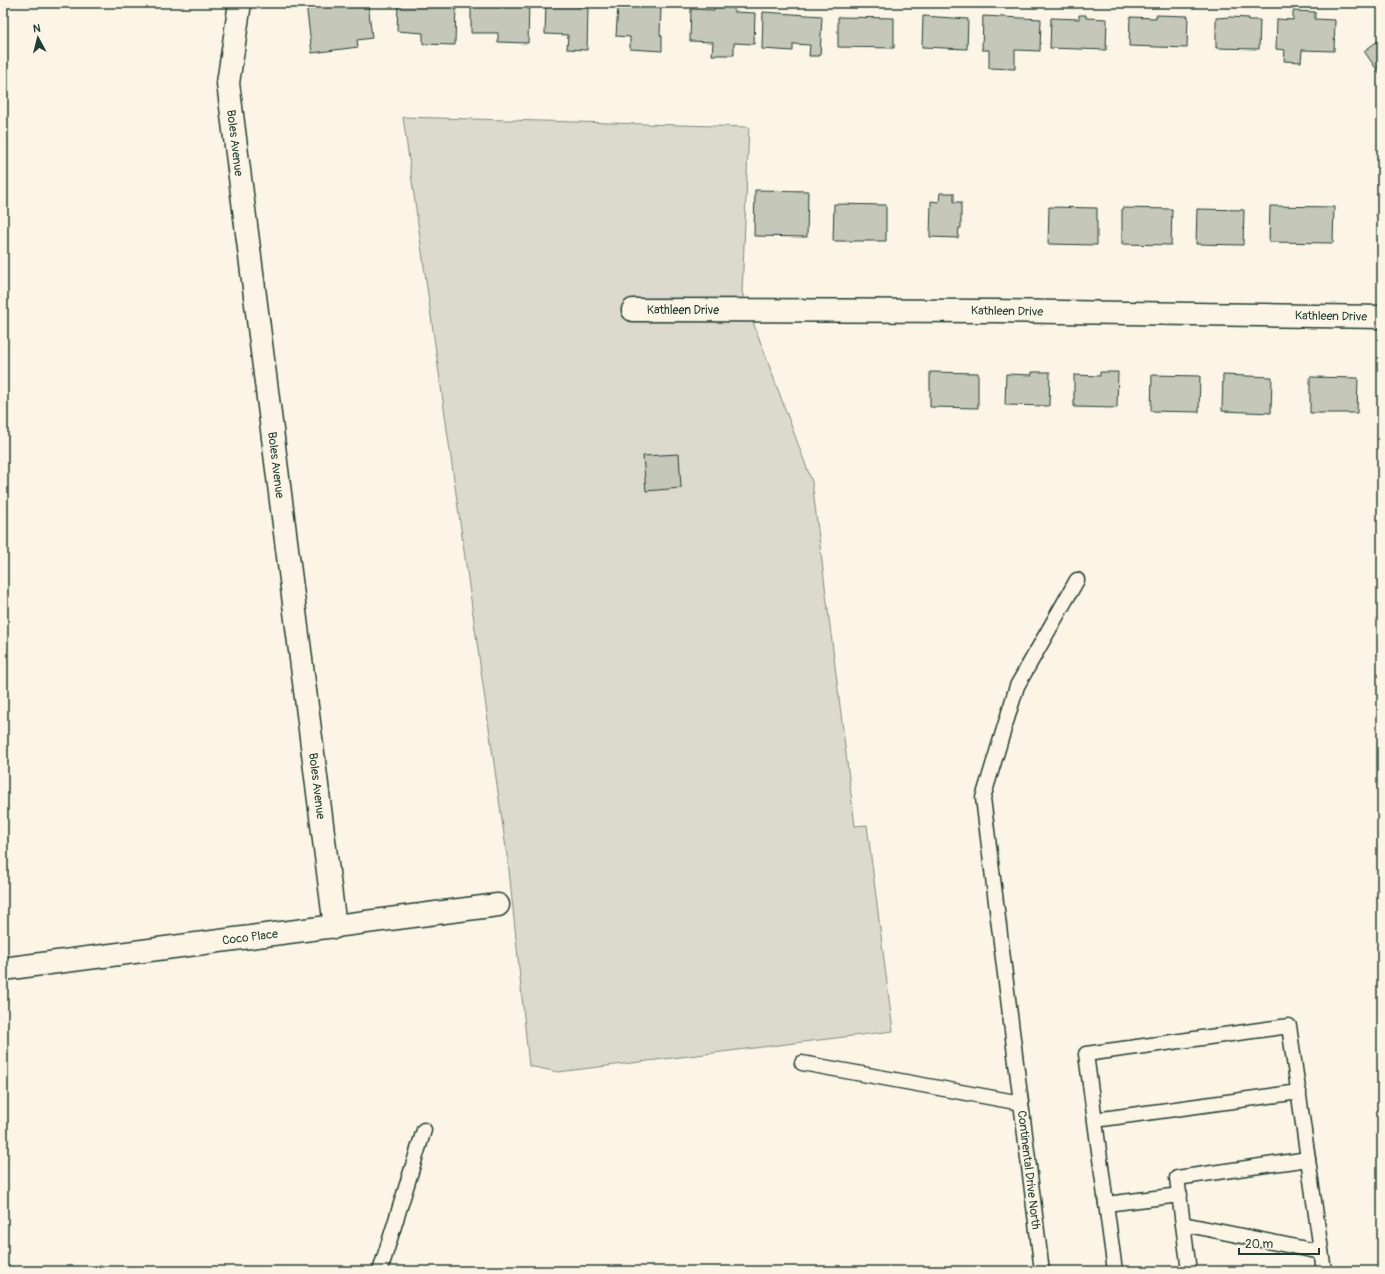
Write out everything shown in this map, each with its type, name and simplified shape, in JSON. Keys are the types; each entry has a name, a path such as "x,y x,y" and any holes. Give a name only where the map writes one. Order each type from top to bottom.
{"street":[{"name":"Boles Avenue","path":"240,3 228,83 335,927"},
{"name":"Kathleen Drive","path":"633,310 988,310 1382,317"},
{"name":"Coco Place","path":"3,969 498,905"}],"lane":[{"name":"Continental Drive North","path":"1042,1271 983,798 1017,686 1077,580"},
{"path":"1115,1271 1086,1054 1289,1026 1324,1271"},
{"path":"802,1064 1021,1103"},
{"path":"1095,1120 1299,1092"},
{"path":"380,1271 424,1130"},
{"path":"1189,1271 1177,1178 1308,1159"},
{"path":"1106,1204 1180,1195"},
{"path":"1183,1224 1321,1252"}],"shaded area":[{"path":"403,117 749,127 742,292 812,482 855,826 867,825 893,1031 558,1072 529,1066 509,870"}],"building":[{"path":"306,3 368,3 372,38 357,40 358,47 312,53"},
{"path":"398,3 456,3 455,45 423,44 423,33 397,31"},
{"path":"529,3 528,43 498,42 498,33 471,33 471,4"},
{"path":"546,3 575,4 574,6 588,7 587,50 567,49 568,35 545,34"},
{"path":"714,3 734,4 734,12 755,13 754,44 734,43 734,55 712,55 713,42 690,41 691,9 714,10"},
{"path":"639,5 661,7 660,35 662,36 662,51 630,49 630,37 616,36 618,6 639,7"},
{"path":"1293,11 1315,12 1315,19 1335,20 1334,51 1302,50 1301,62 1284,61 1285,50 1276,49 1277,19 1293,20"},
{"path":"763,12 822,16 820,56 809,56 810,45 793,44 793,51 762,49"},
{"path":"1079,15 1086,15 1086,18 1107,19 1106,50 1050,48 1051,18 1079,19"},
{"path":"1156,15 1188,16 1187,48 1129,46 1130,17 1156,18"},
{"path":"923,16 968,19 967,49 922,47"},
{"path":"983,16 1041,19 1040,51 1015,50 1015,69 989,68 989,50 982,50"},
{"path":"838,17 894,18 894,48 838,47"},
{"path":"1230,17 1260,20 1259,49 1216,48 1216,18"},
{"path":"1382,38 1382,77 1364,51"},
{"path":"1381,99 1382,141 1380,141"},
{"path":"755,190 808,191 807,237 754,236"},
{"path":"940,193 954,193 954,202 961,202 961,228 959,228 958,238 930,237 931,201 939,202"},
{"path":"1377,201 1382,201 1382,217 1376,216"},
{"path":"834,204 886,205 886,241 833,241"},
{"path":"1270,206 1334,207 1333,243 1269,242"},
{"path":"1049,207 1097,208 1097,245 1048,244"},
{"path":"1122,208 1172,209 1171,245 1122,244"},
{"path":"1197,209 1244,210 1243,245 1196,244"},
{"path":"930,372 978,373 978,408 930,407"},
{"path":"1032,372 1050,372 1049,406 1005,405 1006,374 1032,375"},
{"path":"1100,372 1118,372 1117,408 1074,407 1074,375 1100,376"},
{"path":"1152,375 1200,376 1199,412 1151,411"},
{"path":"1223,375 1272,377 1271,413 1222,411"},
{"path":"1310,377 1358,378 1357,413 1310,413"},
{"path":"679,454 681,488 646,491 643,456"}]}
